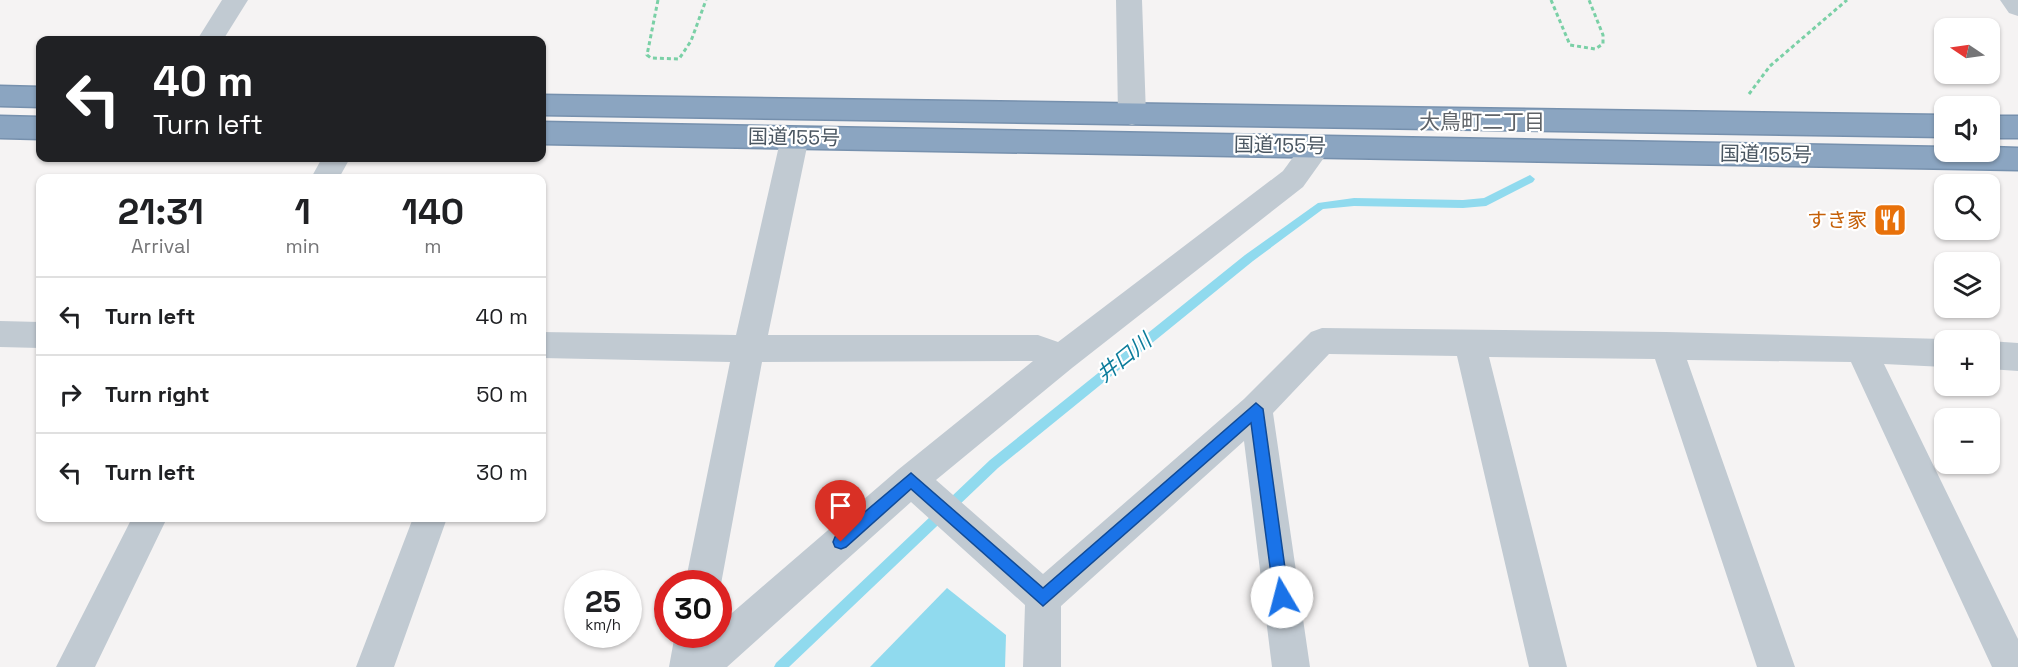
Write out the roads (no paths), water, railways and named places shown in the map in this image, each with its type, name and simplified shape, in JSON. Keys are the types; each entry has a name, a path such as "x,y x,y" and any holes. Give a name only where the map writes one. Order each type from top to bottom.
{"highway":[{"path":"0,96 36,97"},
{"name":"国道155号","path":"546,105 1934,126"},
{"path":"0,127 36,128"},
{"path":"2000,127 2018,127"},
{"name":"国道155号","path":"546,133 2018,159"}],"street":[{"path":"212,36 235,0"},
{"path":"1129,0 1133,75 1132,114"},
{"path":"2013,0 2018,7"},
{"path":"707,570 749,349 795,137"},
{"path":"699,667 911,480 1062,358 1293,179 1319,146"},
{"path":"0,334 36,335"},
{"path":"1042,667 1043,598 1256,409 1322,340 1862,349 1934,353"},
{"path":"1470,344 1548,667"},
{"path":"546,345 749,349 1038,348 1062,358"},
{"path":"1666,345 1776,667"},
{"path":"1862,349 2012,667"},
{"path":"2000,356 2018,357"},
{"path":"1256,409 1291,667"},
{"path":"911,480 1043,598"},
{"path":"75,667 148,522"},
{"path":"375,667 429,522"},
{"path":"688,667 691,648"}],"water":[{"path":"947,588 1006,635 1005,667 870,667"}],"waterway":[{"name":"井口川","path":"780,667 994,464 1249,258 1321,206 1354,202 1463,204 1486,202 1530,179"}],"place":[{"name":"すき家","path":"1890,220"}],"district":[{"name":"大鳥町二丁目","path":"1482,122"}]}
